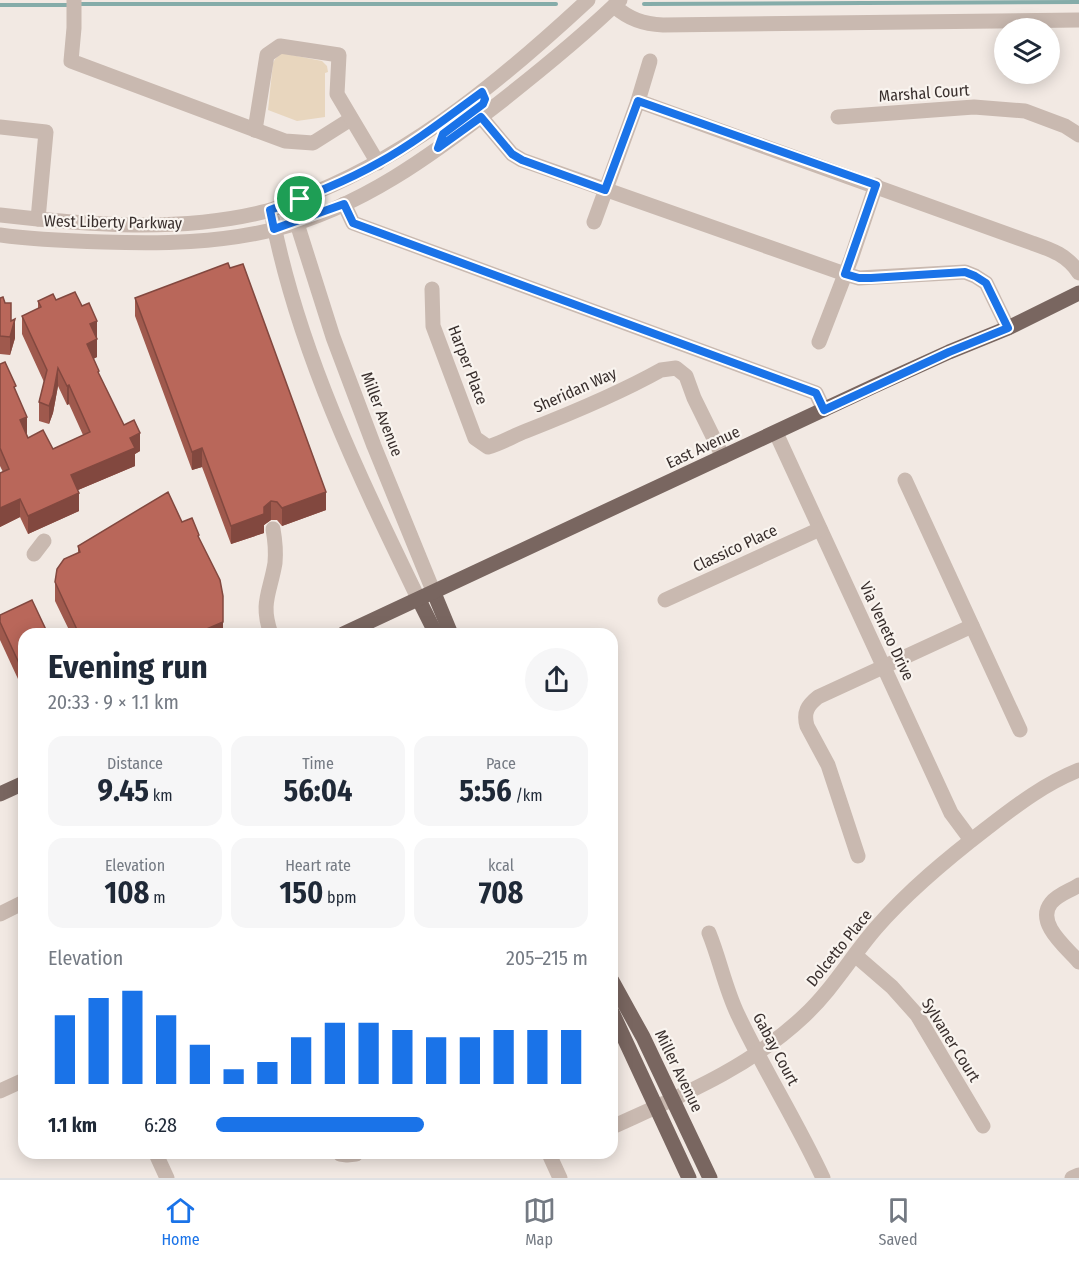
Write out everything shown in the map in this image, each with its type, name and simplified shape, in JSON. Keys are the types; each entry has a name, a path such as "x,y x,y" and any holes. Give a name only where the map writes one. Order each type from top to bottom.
{"main road":[{"name":"East Avenue","path":"356,628 949,352 1008,328 1079,292"},
{"name":"Miller Avenue","path":"434,593 449,628"},
{"path":"419,600 433,628"},
{"path":"0,794 18,786"},
{"name":"Miller Avenue","path":"618,991 644,1036 710,1178"},
{"path":"618,1025 689,1178"}],"street":[{"path":"74,0 71,61 285,141 313,143 351,119"},
{"name":"West Liberty Parkway","path":"0,215 129,225 165,224 221,219 270,210 290,203 378,163 435,126 482,92 588,0"},
{"path":"617,3 626,16 648,24 663,25 1079,20"},
{"name":"West Liberty Parkway","path":"0,235 149,244 215,240 297,223 344,204 394,178 438,148 481,117 571,45 617,3"},
{"path":"255,130 267,55 280,46 339,55 336,94 378,163"},
{"path":"594,222 638,101 650,61"},
{"path":"438,148 443,134 483,104 485,99 482,92"},
{"path":"638,101 876,185 1061,254 1069,259 1079,273"},
{"name":"Marshal Court","path":"838,117 974,107 1015,110 1025,111 1065,126 1079,135"},
{"path":"481,117 512,154 522,160 845,274 859,278 871,278 965,272 986,283 1008,328"},
{"path":"0,127 46,132 38,219"},
{"path":"819,342 876,185"},
{"name":"Miller Avenue","path":"290,203 333,337 374,446 434,593"},
{"path":"344,204 353,223 816,393 824,410"},
{"path":"270,210 294,308 318,378 370,499 419,600"},
{"name":"Harper Place","path":"432,289 433,326 475,438 488,447"},
{"name":"Sheridan Way","path":"488,447 564,416 661,370 676,368 686,376 694,398 723,457"},
{"name":"Via Veneto Drive","path":"776,433 951,813 971,840"},
{"path":"905,480 1020,730"},
{"path":"269,628 265,602 275,563 273,529"},
{"name":"Classico Place","path":"665,600 820,529"},
{"path":"34,554 44,541"},
{"path":"858,856 833,779 807,726 807,707 819,697 972,626"},
{"name":"Dolcetto Place","path":"618,1124 729,1072 757,1054 804,1016 876,928 932,871 1037,790 1079,770"},
{"path":"1079,885 1049,904 1047,916 1049,928 1079,962"},
{"path":"0,914 18,905"},
{"name":"Gabay Court","path":"709,933 732,1002 823,1178"},
{"name":"Sylvaner Court","path":"855,955 892,987 917,1015 983,1126"},
{"path":"0,1091 18,1083"},
{"path":"158,1159 167,1178"},
{"path":"552,1159 560,1178"},
{"path":"1072,1178 1079,1175"}],"sand":[{"path":"282,53 322,61 327,66 325,117 297,121 268,110 273,63"}],"building":[{"path":"228,263 230,268 243,264 326,492 282,508 277,502 271,501 264,507 264,514 231,526 202,448 192,452 135,298"},
{"path":"75,292 82,306 89,303 97,321 90,324 97,339 87,344 98,372 124,425 134,420 140,433 130,438 135,448 71,475 79,493 28,516 20,499 0,508 0,473 9,469 0,448 0,364 5,362 16,386 14,387 27,417 20,420 28,438 43,430 53,449 90,432 69,385 67,386 58,368 49,406 39,402 47,370 22,316 41,307 38,301 53,294 56,300"},
{"path":"3,297 5,303 11,303 11,321 15,319 10,337 0,336 0,298"},
{"path":"168,492 182,522 192,518 198,536 220,580 223,596 223,622 209,628 76,628 55,582 57,569 64,559 80,552 78,546"},
{"path":"32,600 45,628 18,628 18,661 0,622 0,615"}],"waterway":[{"path":"644,4 1079,2"},
{"path":"79,4 556,4"},
{"path":"0,5 71,5"}],"route":[{"path":"482,92 485,99 483,104 443,134 438,148 481,117 512,154 522,160 605,190 638,101 876,185 845,274 859,278 871,278 965,272 986,283 1008,328 949,352 824,410 816,393 353,223 344,204 297,223 274,229 270,210 300,199 348,178 396,153 482,92"}]}
